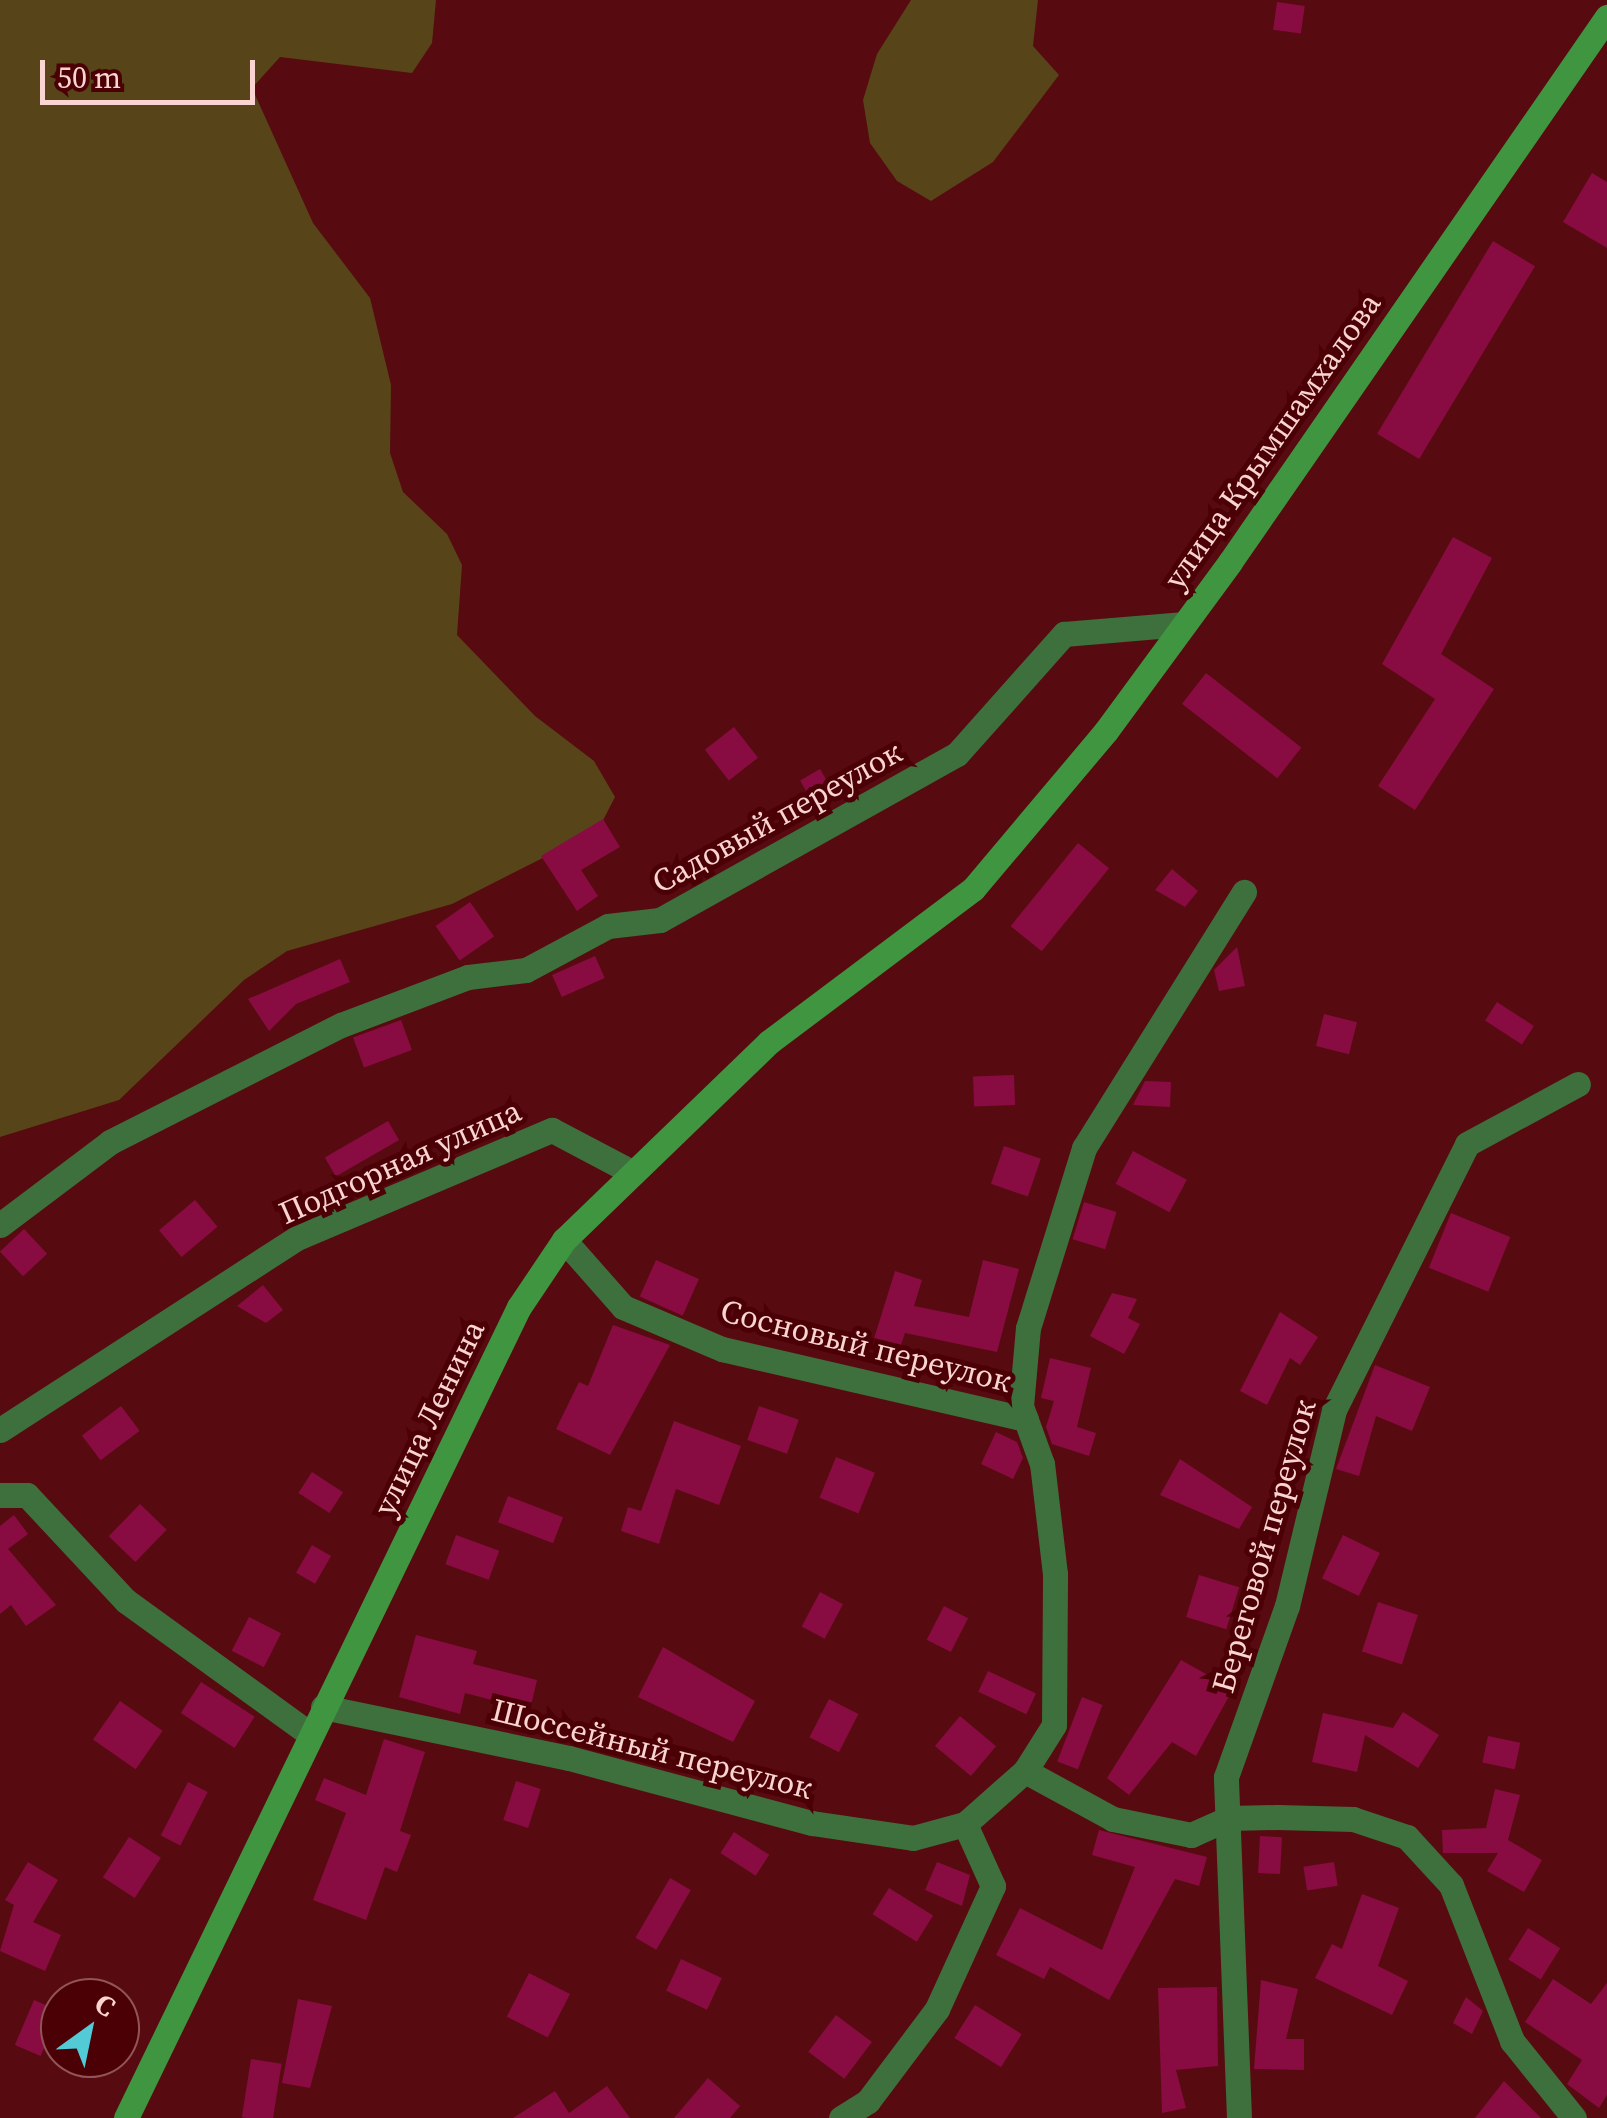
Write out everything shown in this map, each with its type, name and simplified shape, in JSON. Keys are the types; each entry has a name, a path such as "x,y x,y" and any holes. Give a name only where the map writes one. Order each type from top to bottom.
{"main road":[{"name":"улица Крымшамхалова","path":"973,889 1182,624 1607,17"},
{"name":"улица Ленина","path":"126,2118 519,1307 564,1240 628,1170 769,1042 973,889"}],"street":[{"name":"Садовый переулок","path":"0,1225 110,1142 341,1024 468,977 526,970 608,926 660,920 957,754 1064,634 1182,624"},
{"name":"Сосновый переулок","path":"564,1240 623,1307 722,1348 1026,1419 1028,1328 1084,1148 1244,892"},
{"name":"Береговой переулок","path":"1240,2118 1226,1777 1286,1606 1342,1392 1468,1144 1578,1084"},
{"name":"Подгорная улица","path":"0,1430 298,1238 552,1130 628,1170"},
{"path":"840,2118 877,2109 936,2009 993,1886 965,1824 1025,1771 1054,1725 1054,1574 1026,1419"},
{"path":"0,1495 26,1495 126,1601 310,1734"},
{"name":"Шоссейный переулок","path":"323,1707 570,1758 812,1823 913,1838 965,1824"},
{"path":"1025,1771 1114,1818 1192,1835 1229,1818 1353,1819 1407,1837 1451,1885 1494,1976 1512,2041 1574,2118"}],"shaded area":[{"path":"0,0 436,0 432,43 412,73 280,57 252,88 313,223 370,298 391,385 390,453 403,492 447,534 462,565 457,635 535,716 594,761 615,797 598,830 452,904 287,951 244,980 119,1100 0,1137"},
{"path":"911,0 1038,0 1033,46 1059,75 993,162 931,201 897,181 870,143 863,100 877,54"}],"building":[{"path":"1277,2 1305,6 1301,34 1273,30"},
{"path":"1592,173 1607,182 1607,248 1563,222"},
{"path":"1493,241 1535,266 1419,459 1377,434"},
{"path":"1453,537 1492,558 1441,654 1494,689 1415,810 1378,786 1435,699 1382,664"},
{"path":"1206,673 1301,747 1277,778 1182,704"},
{"path":"734,727 758,758 729,781 705,750"},
{"path":"820,769 836,797 816,808 800,780"},
{"path":"603,819 620,847 581,870 598,896 577,911 541,856"},
{"path":"1078,843 1109,868 1042,951 1011,926"},
{"path":"1172,869 1198,891 1185,907 1155,890"},
{"path":"470,902 494,936 460,960 436,926"},
{"path":"1237,947 1245,986 1219,991 1214,970"},
{"path":"595,956 605,978 562,997 552,975"},
{"path":"340,959 350,982 296,1004 269,1031 248,999"},
{"path":"1497,1002 1534,1026 1522,1044 1485,1020"},
{"path":"1324,1014 1357,1022 1349,1054 1316,1046"},
{"path":"401,1020 412,1050 364,1068 353,1037"},
{"path":"1014,1075 1015,1105 974,1106 973,1076"},
{"path":"1145,1081 1171,1082 1170,1107 1133,1105"},
{"path":"388,1121 399,1140 336,1177 325,1158"},
{"path":"1004,1146 1041,1159 1028,1197 991,1184"},
{"path":"1133,1151 1187,1180 1169,1212 1116,1184"},
{"path":"195,1200 217,1227 181,1257 159,1230"},
{"path":"1084,1202 1117,1212 1105,1249 1073,1239"},
{"path":"1451,1213 1510,1237 1488,1292 1429,1268"},
{"path":"24,1229 47,1254 23,1276 0,1251"},
{"path":"656,1260 699,1279 683,1316 640,1297"},
{"path":"983,1260 1019,1269 997,1352 905,1333 898,1354 872,1345 895,1271 922,1280 914,1306 969,1317"},
{"path":"263,1285 283,1310 266,1323 237,1306"},
{"path":"1112,1293 1137,1299 1128,1318 1140,1324 1124,1354 1090,1336"},
{"path":"1280,1312 1318,1337 1300,1365 1290,1358 1267,1405 1240,1391"},
{"path":"613,1325 670,1345 610,1455 556,1429 579,1382 588,1386"},
{"path":"1050,1358 1091,1368 1077,1427 1096,1433 1089,1456 1052,1444 1046,1427 1054,1401 1041,1398"},
{"path":"1375,1365 1430,1387 1412,1431 1376,1416 1359,1476 1336,1469"},
{"path":"121,1406 140,1431 101,1460 82,1435"},
{"path":"759,1406 799,1420 787,1454 747,1440"},
{"path":"674,1421 741,1446 719,1505 676,1489 659,1544 621,1531 628,1507 641,1511"},
{"path":"996,1432 1017,1442 1023,1458 1013,1479 981,1464"},
{"path":"836,1457 875,1473 858,1514 820,1498"},
{"path":"1180,1459 1252,1507 1239,1529 1160,1495"},
{"path":"312,1472 343,1492 329,1513 298,1493"},
{"path":"508,1496 563,1517 553,1543 498,1522"},
{"path":"140,1504 167,1530 135,1562 109,1536"},
{"path":"14,1515 28,1534 8,1549 56,1605 26,1626 11,1605 0,1614 0,1526"},
{"path":"456,1535 499,1551 489,1580 445,1564"},
{"path":"1343,1535 1380,1553 1359,1596 1322,1578"},
{"path":"312,1545 331,1556 315,1584 296,1573"},
{"path":"1199,1575 1239,1587 1226,1629 1186,1617"},
{"path":"820,1592 843,1604 825,1639 802,1626"},
{"path":"1378,1602 1418,1615 1402,1664 1362,1651"},
{"path":"944,1606 968,1618 951,1652 927,1640"},
{"path":"249,1617 281,1633 264,1667 232,1651"},
{"path":"416,1635 477,1651 473,1664 537,1680 530,1710 465,1693 460,1714 399,1697"},
{"path":"663,1647 755,1701 733,1742 638,1697"},
{"path":"1181,1660 1233,1689 1196,1756 1172,1742 1129,1795 1107,1778"},
{"path":"988,1671 1036,1693 1026,1714 978,1692"},
{"path":"201,1682 255,1717 235,1748 181,1713"},
{"path":"1082,1697 1103,1705 1078,1769 1057,1761"},
{"path":"829,1699 858,1714 839,1752 809,1737"},
{"path":"120,1701 163,1731 136,1769 93,1740"},
{"path":"1403,1712 1439,1735 1418,1768 1365,1735 1357,1772 1312,1762 1323,1713 1393,1728"},
{"path":"960,1716 996,1746 971,1776 935,1746"},
{"path":"1488,1736 1520,1743 1515,1769 1482,1762"},
{"path":"384,1739 425,1752 400,1831 411,1835 397,1872 385,1867 366,1920 313,1900 346,1813 315,1800 324,1778 366,1795"},
{"path":"516,1781 541,1789 528,1828 503,1820"},
{"path":"188,1782 208,1792 180,1845 161,1835"},
{"path":"1495,1789 1520,1795 1508,1840 1542,1860 1524,1892 1487,1871 1498,1853 1443,1853 1442,1830 1486,1828"},
{"path":"1099,1830 1207,1857 1199,1886 1175,1879 1109,2000 1050,1967 1044,1979 996,1955 1020,1908 1102,1950 1135,1867 1092,1855"},
{"path":"734,1832 769,1855 756,1876 720,1853"},
{"path":"1260,1836 1282,1837 1280,1874 1258,1873"},
{"path":"129,1837 161,1858 135,1898 103,1877"},
{"path":"28,1862 58,1880 33,1922 61,1935 45,1971 0,1951 14,1905 5,1900"},
{"path":"937,1862 970,1875 962,1906 925,1890"},
{"path":"1334,1862 1338,1886 1307,1891 1303,1867"},
{"path":"670,1878 691,1890 656,1950 635,1938"},
{"path":"889,1888 933,1916 917,1942 873,1914"},
{"path":"1362,1894 1399,1908 1378,1966 1408,1981 1392,2015 1315,1978 1332,1944 1342,1949"},
{"path":"1528,1928 1560,1948 1541,1980 1508,1959"},
{"path":"681,1959 722,1978 707,2010 666,1991"},
{"path":"529,1973 570,1994 548,2038 507,2017"},
{"path":"1553,1979 1591,2004 1607,1983 1607,2095 1599,2108 1567,2084 1582,2060 1525,2022"},
{"path":"1261,1980 1298,1989 1286,2039 1304,2039 1304,2070 1254,2069"},
{"path":"1217,1987 1218,2066 1176,2070 1186,2108 1162,2113 1158,1988"},
{"path":"1466,1997 1483,2011 1472,2034 1453,2023"},
{"path":"298,1999 332,2006 310,2088 282,2083"},
{"path":"34,2000 40,2003 40,2056 15,2045"},
{"path":"975,2005 1022,2034 1001,2067 954,2038"},
{"path":"836,2015 872,2042 844,2079 808,2052"},
{"path":"251,2059 282,2064 273,2118 242,2117"},
{"path":"708,2078 740,2106 730,2118 674,2118"},
{"path":"1504,2081 1541,2118 1475,2118"},
{"path":"607,2086 630,2118 513,2118 555,2091 569,2113"}]}
